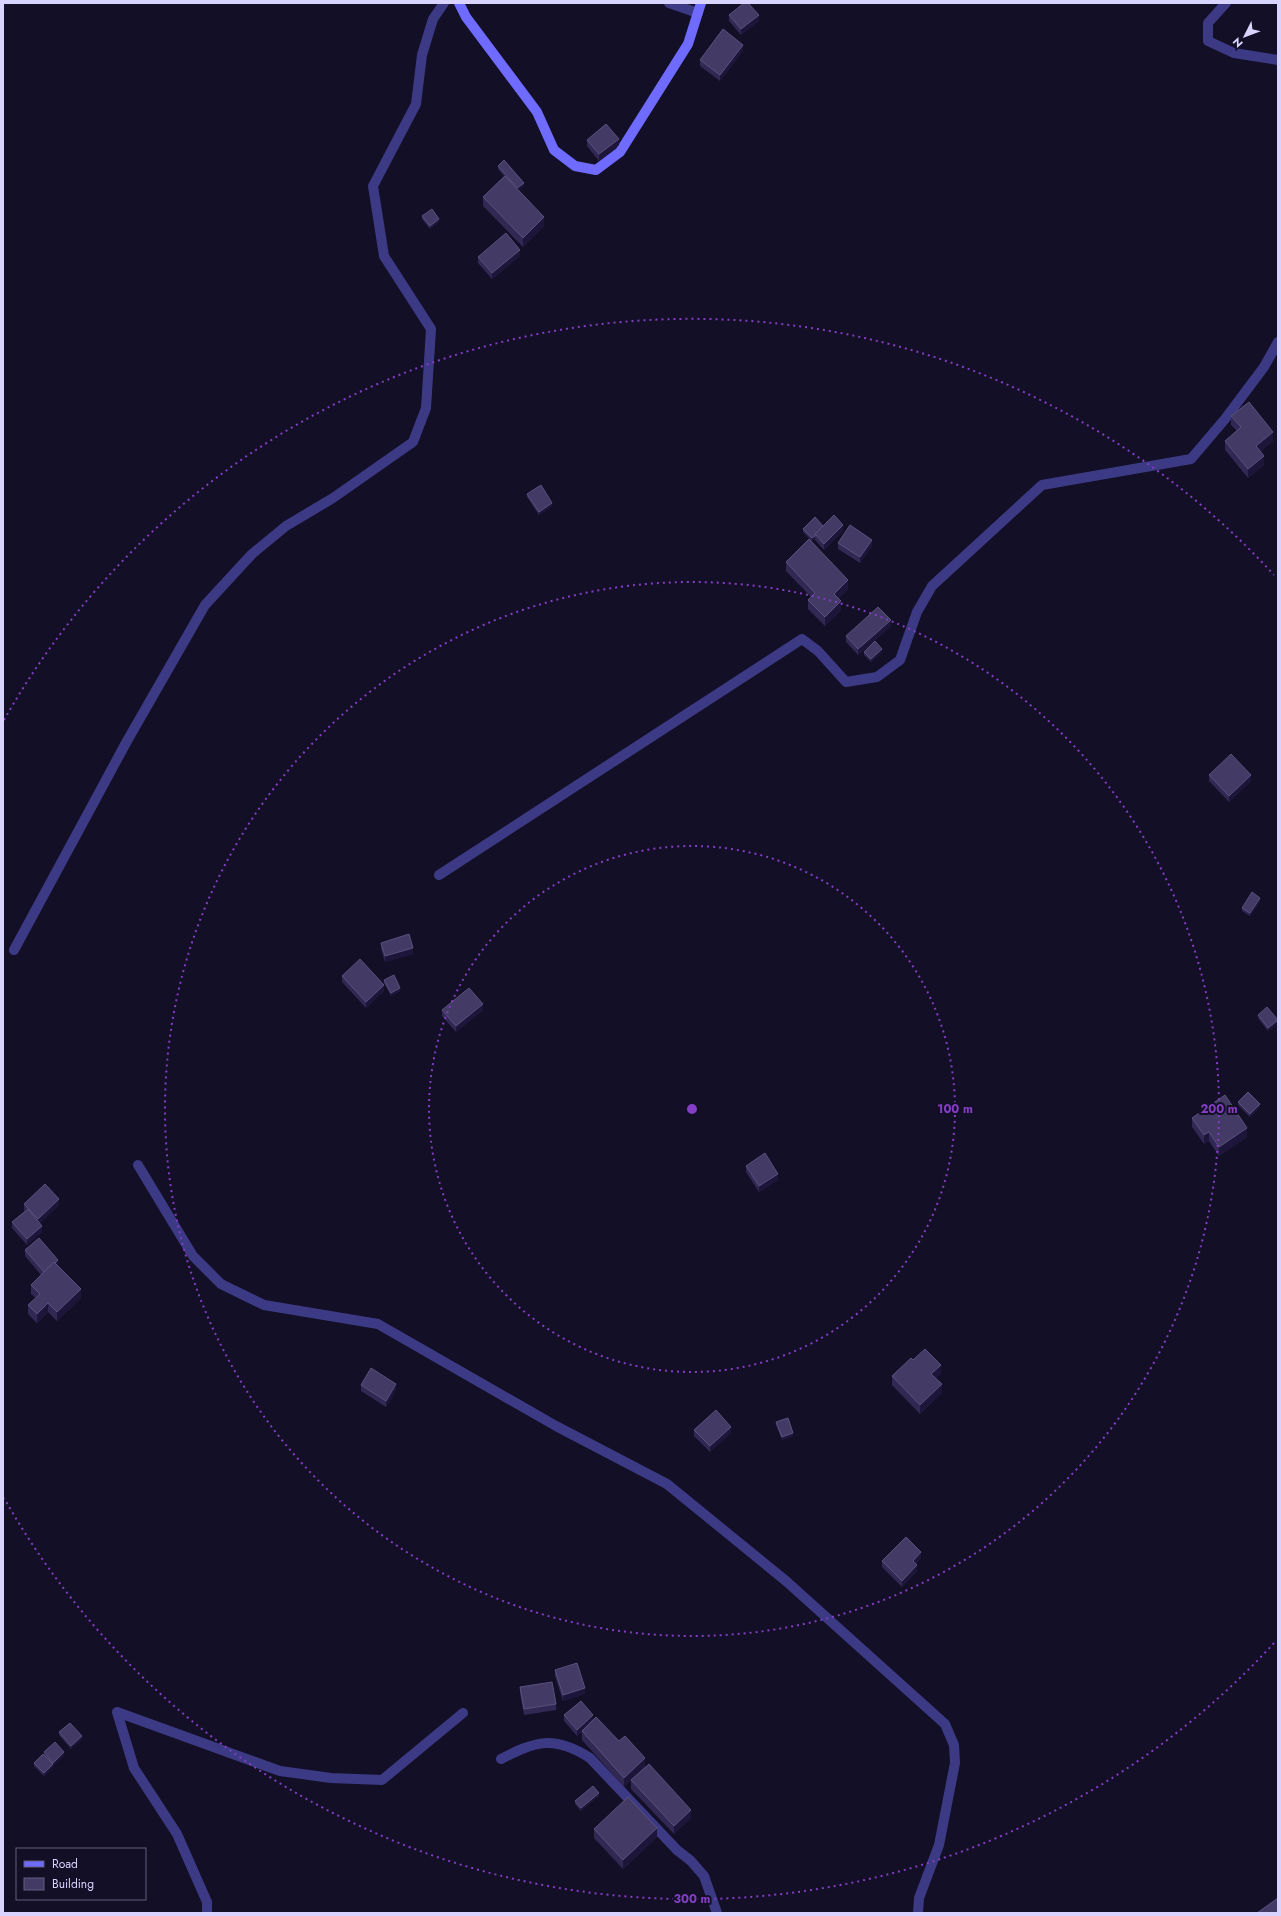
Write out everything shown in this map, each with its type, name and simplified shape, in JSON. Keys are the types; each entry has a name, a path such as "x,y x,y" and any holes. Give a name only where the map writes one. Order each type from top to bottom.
{"main road":[{"path":"458,3 466,17 537,112 554,150 575,166 596,170 620,152 688,44 700,8"}],"street":[{"path":"14,950 127,741 205,605 252,554 286,526 333,498 413,442 426,408 431,329 384,256 373,186 416,104 422,55 433,19 444,3"},
{"path":"669,3 700,8"},
{"path":"1226,3 1208,23 1208,41 1234,53 1278,60"},
{"path":"439,875 802,639 818,651 846,682 877,677 900,660 917,612 932,586 1042,485 1191,458 1225,419 1264,367 1278,342"},
{"path":"138,1165 193,1256 221,1284 264,1305 378,1324 556,1426 667,1484 786,1581 945,1724 954,1745 955,1763 939,1845 919,1898 918,1913"},
{"path":"207,1913 207,1902 177,1834 134,1768 117,1712 280,1771 331,1778 382,1780 463,1713"},
{"path":"501,1759 528,1746 551,1742 575,1748 590,1758 677,1850 704,1876 717,1913"}],"building":[{"path":"744,3 748,3 759,15 741,29 729,15"},
{"path":"723,29 743,45 720,75 700,60"},
{"path":"606,124 619,139 599,154 587,140"},
{"path":"504,160 524,183 517,188 498,166"},
{"path":"505,176 544,217 523,238 483,197"},
{"path":"432,209 439,219 430,226 422,216"},
{"path":"506,233 520,250 492,273 478,257"},
{"path":"1249,402 1273,432 1256,446 1264,456 1248,469 1225,441 1241,427 1231,416"},
{"path":"541,485 552,503 539,512 527,494"},
{"path":"834,515 843,525 824,544 815,534"},
{"path":"815,517 823,526 812,538 803,529"},
{"path":"850,525 872,540 860,557 838,543"},
{"path":"809,539 848,580 834,594 841,601 825,617 808,600 815,593 786,562"},
{"path":"878,607 891,620 858,649 846,636"},
{"path":"875,641 882,649 871,659 864,652"},
{"path":"1231,754 1251,775 1229,796 1209,775"},
{"path":"1252,892 1260,898 1250,913 1242,908"},
{"path":"409,934 413,948 385,956 381,943"},
{"path":"360,959 384,985 366,1002 342,976"},
{"path":"394,975 400,988 391,993 384,980"},
{"path":"469,988 483,1004 456,1026 442,1010"},
{"path":"1267,1007 1278,1020 1268,1028 1258,1015"},
{"path":"1248,1092 1260,1104 1250,1114 1238,1102"},
{"path":"1225,1095 1247,1128 1219,1147 1209,1132 1204,1135 1192,1118"},
{"path":"765,1153 778,1174 759,1186 746,1166"},
{"path":"45,1184 59,1199 38,1219 24,1204"},
{"path":"28,1209 42,1226 27,1239 12,1222"},
{"path":"39,1238 58,1260 44,1272 25,1250"},
{"path":"54,1262 81,1289 57,1312 48,1303 37,1314 28,1305 40,1294 31,1285"},
{"path":"925,1349 941,1365 931,1374 942,1384 920,1405 892,1376 911,1358 913,1360"},
{"path":"371,1368 396,1384 386,1401 361,1385"},
{"path":"716,1410 731,1427 710,1446 694,1430"},
{"path":"788,1418 793,1433 782,1437 776,1422"},
{"path":"906,1537 921,1552 913,1561 917,1565 902,1581 882,1561"},
{"path":"577,1663 585,1688 563,1695 555,1670"},
{"path":"552,1682 556,1704 524,1709 520,1687"},
{"path":"581,1701 593,1715 577,1730 564,1715"},
{"path":"596,1717 619,1741 625,1736 645,1758 624,1778 582,1731"},
{"path":"70,1723 82,1736 71,1746 59,1732"},
{"path":"55,1742 64,1752 53,1763 44,1752"},
{"path":"43,1754 53,1764 44,1773 34,1763"},
{"path":"649,1764 691,1810 674,1826 631,1780"},
{"path":"593,1786 599,1793 581,1808 575,1801"},
{"path":"628,1797 657,1828 623,1860 594,1829"},
{"path":"1278,1898 1278,1913 1257,1913"}]}
